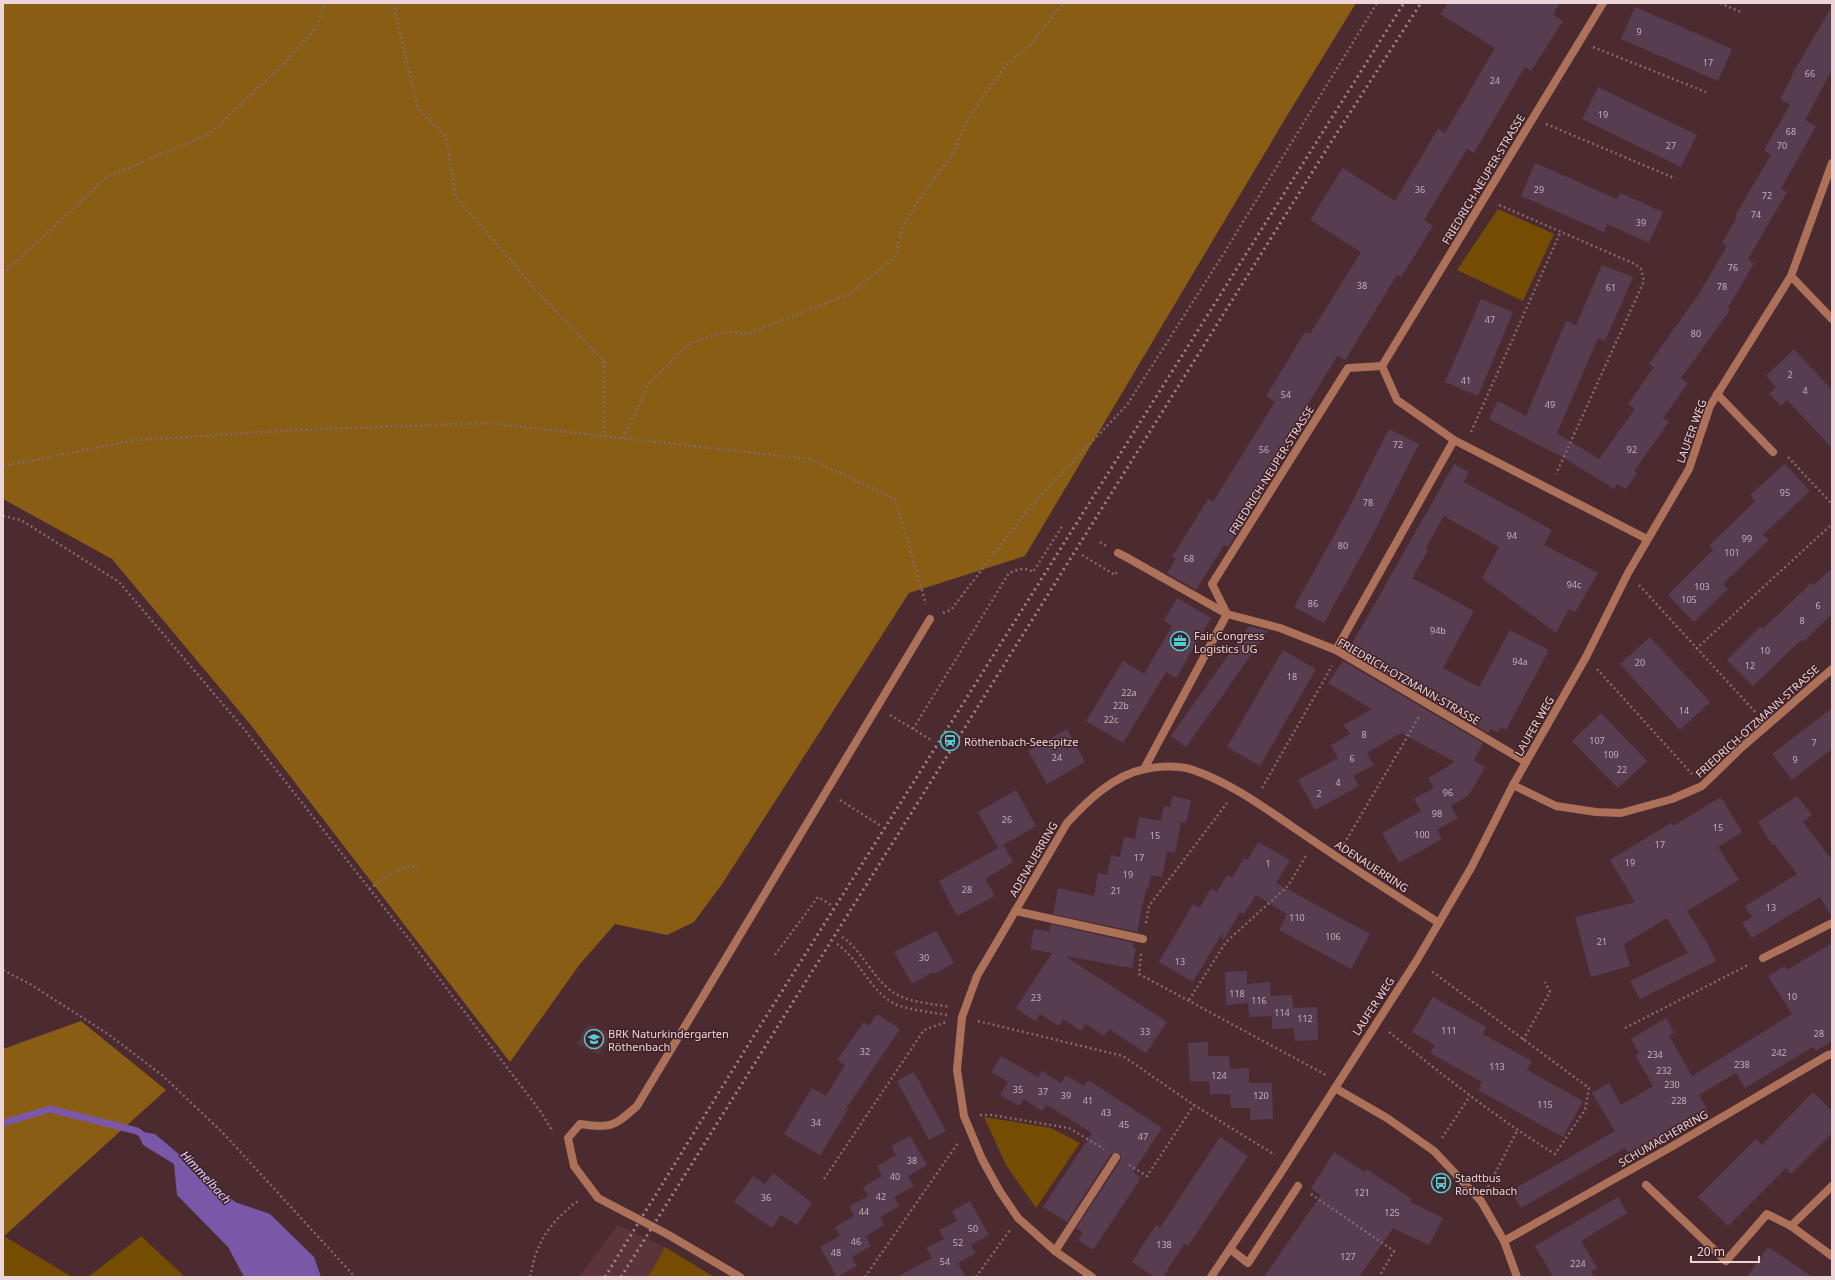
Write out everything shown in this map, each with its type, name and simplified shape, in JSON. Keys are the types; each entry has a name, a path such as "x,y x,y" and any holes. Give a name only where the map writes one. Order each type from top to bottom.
{"street":[{"name":"FRIEDRICH-NEUPER-STRASSE","path":"1227,614 1212,584 1348,368 1382,366 1603,3"},
{"name":"LAUFER WEG","path":"1211,1277 1288,1163 1439,923 1471,868 1513,784 1586,657 1628,573 1689,468 1710,406 1791,276 1832,164"},
{"path":"1791,276 1832,319"},
{"path":"1382,366 1397,400 1454,440 1647,539"},
{"path":"1717,394 1774,452"},
{"path":"1339,651 1454,440"},
{"name":"FRIEDRICH-OTZMANN-STRASSE","path":"1122,555 1227,614 1280,628 1339,651 1526,762"},
{"path":"1144,769 1227,614"},
{"path":"740,1277 667,1234 598,1198 574,1166 568,1138 580,1124 601,1128 616,1124 637,1106 876,706 930,619"},
{"name":"FRIEDRICH-OTZMANN-STRASSE","path":"1513,784 1556,806 1596,812 1621,813 1672,799 1702,786 1767,725 1832,669"},
{"name":"ADENAUERRING","path":"1092,1277 1055,1251 1018,1218 999,1190 982,1159 964,1116 957,1070 962,1017 977,976 1067,824 1101,790 1122,778 1144,769 1168,767 1192,770 1236,790 1254,801 1439,923"},
{"path":"1015,912 1143,939"},
{"path":"1763,958 1832,923"},
{"name":"SCHUMACHERRING","path":"1504,1241 1832,1054"},
{"path":"1336,1085 1434,1151 1481,1201 1504,1241 1517,1277"},
{"path":"1055,1251 1116,1157"},
{"path":"1646,1185 1726,1261 1767,1214 1791,1226 1832,1256"},
{"path":"1230,1249 1248,1263 1298,1186"},
{"path":"1791,1226 1832,1186"}],"path":[{"path":"3,274 107,177 209,134 286,62 317,26 325,3"},
{"path":"393,3 418,108 446,137 456,197 541,296 604,361 604,436"},
{"path":"623,438 649,383 690,343 728,331 747,334 849,294 895,257 903,226 925,190 950,158 967,121 989,88 1009,62 1030,45 1063,3"},
{"path":"3,466 136,440 296,430 487,423 810,459 895,499 930,619 950,610 1028,509 1127,405 1224,253 1377,3"},
{"path":"1720,3 1743,13"},
{"path":"1580,41 1706,92"},
{"path":"1533,118 1674,178"},
{"path":"1484,198 1635,264 1641,269 1644,281 1549,489"},
{"path":"1465,446 1561,231"},
{"path":"3,516 21,520 119,582 244,728 541,1112 557,1139"},
{"path":"1696,649 1832,524"},
{"path":"913,729 1009,573 1022,569 1029,569 1034,572 1062,525"},
{"path":"1082,555 1115,575"},
{"path":"1628,573 1767,725"},
{"path":"1254,801 1339,651"},
{"path":"1586,657 1702,786"},
{"path":"1336,856 1428,703"},
{"path":"876,706 933,741"},
{"path":"1236,790 1208,830 1149,906 1138,974 1189,1000 1336,1085"},
{"path":"826,792 881,826"},
{"path":"1189,1000 1226,942 1288,886 1314,842"},
{"path":"369,889 389,875 408,866 421,869"},
{"path":"775,955 818,897 831,905"},
{"path":"842,937 850,942 886,986 901,997 954,1008 962,1017"},
{"path":"837,944 845,950 881,993 896,1005 962,1017 1123,1056 1194,1105 1288,1163"},
{"path":"1625,1028 1763,958"},
{"path":"1376,1022 1517,1131 1555,1154 1585,1110 1589,1088 1416,960"},
{"path":"3,970 30,984 108,1034 162,1075 224,1134 355,1277"},
{"path":"1523,1040 1550,992 1545,982"},
{"path":"824,1179 924,1030 962,1017"},
{"path":"1434,1151 1470,1096"},
{"path":"964,1116 991,1115 1069,1128 1147,1176 1194,1105"},
{"path":"865,1277 969,1128"},
{"path":"1481,1201 1517,1131"},
{"path":"1298,1186 1394,1251 1379,1277"},
{"path":"530,1277 534,1255 543,1234 561,1215 578,1201 598,1198"},
{"path":"976,1277 1018,1218"}],"shaded area":[{"path":"3,3 1356,3 1288,114 1025,556 909,593 722,884 694,922 667,935 615,924 580,964 510,1062 250,724 112,559 3,499"},
{"path":"1498,209 1554,234 1523,301 1457,270"},
{"path":"81,1021 166,1090 3,1237 3,1049"},
{"name":"BRK Naturkindergarten Röthenbach","path":"588,1024 611,1034 599,1055 577,1044"},
{"path":"984,1117 1051,1128 1080,1143 1036,1208 1006,1165"},
{"path":"137,1131 155,1134 235,1202 270,1214 314,1257 321,1277 244,1277 228,1247 177,1195 174,1164 143,1145"},
{"path":"618,1225 665,1247 648,1277 579,1277"},
{"path":"4,1236 72,1277 3,1277"},
{"path":"141,1236 185,1277 88,1277"},
{"path":"665,1247 714,1277 648,1277"}],"building":[{"path":"1448,3 1560,3 1553,14 1563,21 1531,71 1525,67 1474,153 1467,149 1424,220 1433,226 1401,277 1397,275 1345,360 1338,355 1285,442 1290,446 1228,547 1224,545 1196,590 1167,573 1176,559 1172,557 1208,499 1213,502 1275,402 1266,396 1305,332 1310,334 1361,252 1310,220 1343,168 1395,201 1438,129 1445,133 1495,48 1440,14"},
{"path":"1832,6 1832,70 1805,120 1816,126 1781,189 1787,192 1748,259 1754,263 1728,308 1730,310 1681,378 1688,383 1663,418 1669,422 1634,471 1637,473 1626,489 1617,484 1614,489 1556,453 1489,419 1498,401 1526,416 1566,321 1576,325 1602,265 1633,277 1605,341 1598,338 1557,433 1599,459 1635,409 1628,404 1654,367 1649,364 1698,295 1727,246 1722,243 1737,217 1735,216 1771,155 1764,150 1790,105 1780,99 1792,77 1791,76"},
{"path":"1635,7 1732,49 1718,81 1621,39"},
{"path":"1598,87 1697,135 1681,167 1582,119"},
{"path":"1535,163 1617,199 1620,193 1663,212 1649,243 1607,224 1604,232 1521,196"},
{"path":"1481,299 1513,312 1478,396 1445,382"},
{"path":"1794,349 1832,390 1832,448 1787,400 1781,406 1769,394 1776,387 1766,376"},
{"path":"1389,429 1419,444 1372,536 1324,623 1294,607 1346,514"},
{"path":"1454,464 1469,472 1464,482 1552,530 1544,545 1598,573 1575,612 1569,609 1556,633 1482,578 1499,547 1444,516 1426,548 1428,550 1412,578 1474,611 1443,668 1479,687 1510,630 1549,650 1506,730 1501,727 1498,732 1491,729 1488,733 1348,651"},
{"path":"1785,464 1810,491 1763,535 1769,540 1723,584 1728,589 1694,622 1668,595 1713,550 1709,546 1755,501 1750,495"},
{"path":"1832,568 1832,614 1803,642 1801,640 1753,686 1727,660 1760,627 1763,629 1811,583 1814,585"},
{"path":"1177,598 1211,618 1176,678 1166,672 1123,743 1086,721 1123,661 1144,674 1172,626 1164,621"},
{"path":"1249,626 1268,631 1186,747 1171,736"},
{"path":"1650,637 1710,702 1680,730 1620,664"},
{"path":"1283,650 1316,669 1260,766 1227,747"},
{"path":"1343,661 1483,743 1474,761 1485,767 1469,795 1451,806 1458,818 1437,830 1442,839 1399,863 1382,833 1421,811 1414,799 1434,788 1428,778 1455,762 1401,733 1367,753 1374,765 1353,776 1359,786 1315,810 1298,780 1338,758 1331,745 1350,734 1344,725 1372,709 1328,683"},
{"path":"1832,708 1832,749 1792,780 1772,754"},
{"path":"1601,713 1647,761 1618,788 1572,741"},
{"path":"1067,729 1085,762 1047,784 1028,751"},
{"path":"1016,790 1036,826 998,848 978,812"},
{"path":"1172,796 1191,800 1186,823 1181,822 1175,853 1167,851 1162,877 1151,875 1148,889 1146,889 1137,932 1053,914 1058,888 1094,896 1098,873 1107,875 1111,855 1120,857 1124,837 1135,839 1139,817 1161,821 1164,806 1170,807"},
{"path":"1797,796 1812,815 1803,822 1832,860 1832,917 1820,897 1752,938 1742,923 1752,917 1745,906 1797,874 1774,844 1772,845 1758,822"},
{"path":"1721,797 1742,832 1718,847 1739,880 1687,911 1707,943 1716,961 1640,999 1630,981 1688,953 1667,918 1624,944 1630,966 1591,977 1575,917 1635,902 1610,860 1671,823 1673,826"},
{"path":"1258,842 1290,860 1276,883 1370,934 1351,969 1279,930 1287,914 1256,895 1244,914 1240,912 1223,941 1222,933 1193,982 1159,962 1193,904 1200,908 1211,888 1217,892 1227,875 1232,878 1244,858 1248,860"},
{"path":"1004,845 1013,862 985,879 995,896 957,916 939,881"},
{"path":"1051,924 1134,943 1133,948 1136,948 1132,968 1065,956 1167,1022 1146,1053 1109,1029 1104,1036 1086,1024 1081,1031 1063,1019 1059,1026 1040,1014 1035,1021 1016,1008 1052,953 1030,949 1034,929 1049,932"},
{"path":"936,931 954,963 934,974 933,972 912,984 894,952"},
{"path":"1832,943 1832,1041 1816,1051 1813,1047 1745,1088 1736,1073 1699,1095 1709,1113 1647,1149 1648,1150 1632,1160 1625,1148 1521,1208 1511,1191 1615,1131 1592,1093 1609,1083 1621,1105 1653,1086 1635,1055 1639,1053 1631,1039 1666,1018 1674,1033 1669,1036 1692,1076 1792,1014 1768,976 1785,966 1787,970"},
{"path":"1247,971 1247,984 1270,982 1271,996 1292,995 1293,1008 1317,1007 1318,1040 1295,1041 1294,1028 1272,1029 1272,1016 1249,1017 1248,1003 1226,1005 1225,972"},
{"path":"1433,997 1486,1027 1483,1034 1532,1061 1527,1070 1583,1101 1563,1137 1478,1090 1482,1082 1430,1053 1435,1045 1412,1032"},
{"path":"877,1014 900,1029 845,1110 849,1108 820,1155 784,1134 812,1088 826,1096 845,1065 837,1060 864,1022 869,1026"},
{"path":"1208,1042 1208,1056 1229,1056 1230,1069 1249,1068 1249,1083 1272,1083 1273,1119 1250,1120 1250,1108 1231,1108 1230,1094 1210,1094 1209,1081 1190,1082 1188,1043"},
{"path":"1001,1056 1038,1077 1042,1071 1061,1083 1066,1075 1084,1086 1088,1080 1162,1128 1133,1172 1141,1178 1093,1250 1078,1240 1083,1233 1076,1228 1121,1160 1121,1155 1117,1152 1111,1154 1067,1222 1043,1207 1092,1133 1047,1105 1042,1111 1024,1099 1019,1106 1000,1095 1008,1082 991,1072"},
{"path":"914,1072 946,1131 929,1140 897,1081"},
{"path":"1813,1092 1832,1111 1832,1133 1791,1174 1786,1168 1728,1226 1698,1197 1756,1139 1762,1145"},
{"path":"910,1136 927,1165 908,1176 914,1186 894,1197 899,1206 880,1217 884,1225 866,1236 871,1246 852,1257 857,1266 837,1277 820,1247 840,1236 835,1227 854,1216 849,1206 868,1196 863,1187 882,1176 877,1166 896,1155 891,1146"},
{"path":"1220,1137 1248,1156 1188,1246 1184,1244 1163,1277 1155,1277 1132,1262 1156,1225 1160,1228"},
{"path":"1334,1152 1365,1172 1366,1169 1412,1199 1410,1202 1443,1218 1429,1245 1393,1228 1359,1277 1264,1277 1321,1195 1311,1189"},
{"path":"773,1173 812,1203 797,1225 781,1215 772,1228 734,1202 753,1176 765,1184"},
{"path":"1618,1197 1627,1213 1581,1241 1597,1268 1591,1271 1594,1277 1553,1277 1535,1246"},
{"path":"970,1201 989,1235 971,1245 976,1253 958,1263 966,1277 897,1277 932,1258 926,1248 944,1239 939,1230 957,1221 952,1211"},
{"path":"1768,1247 1789,1261 1812,1277 1747,1277"}],"waterway":[{"name":"Himmelbach","path":"3,1123 50,1109 137,1131 144,1136"}],"railway":[{"path":"605,1277 745,1050 1404,3"},
{"path":"621,1277 1333,139 1421,3"}],"place":[{"name":"Fair Congress Logistics UG","path":"1180,641"},
{"name":"Röthenbach-Seespitze","path":"950,741"},
{"name":"BRK Naturkindergarten Röthenbach","path":"594,1039"},
{"name":"Stadtbus Röthenbach","path":"1441,1183"}]}
